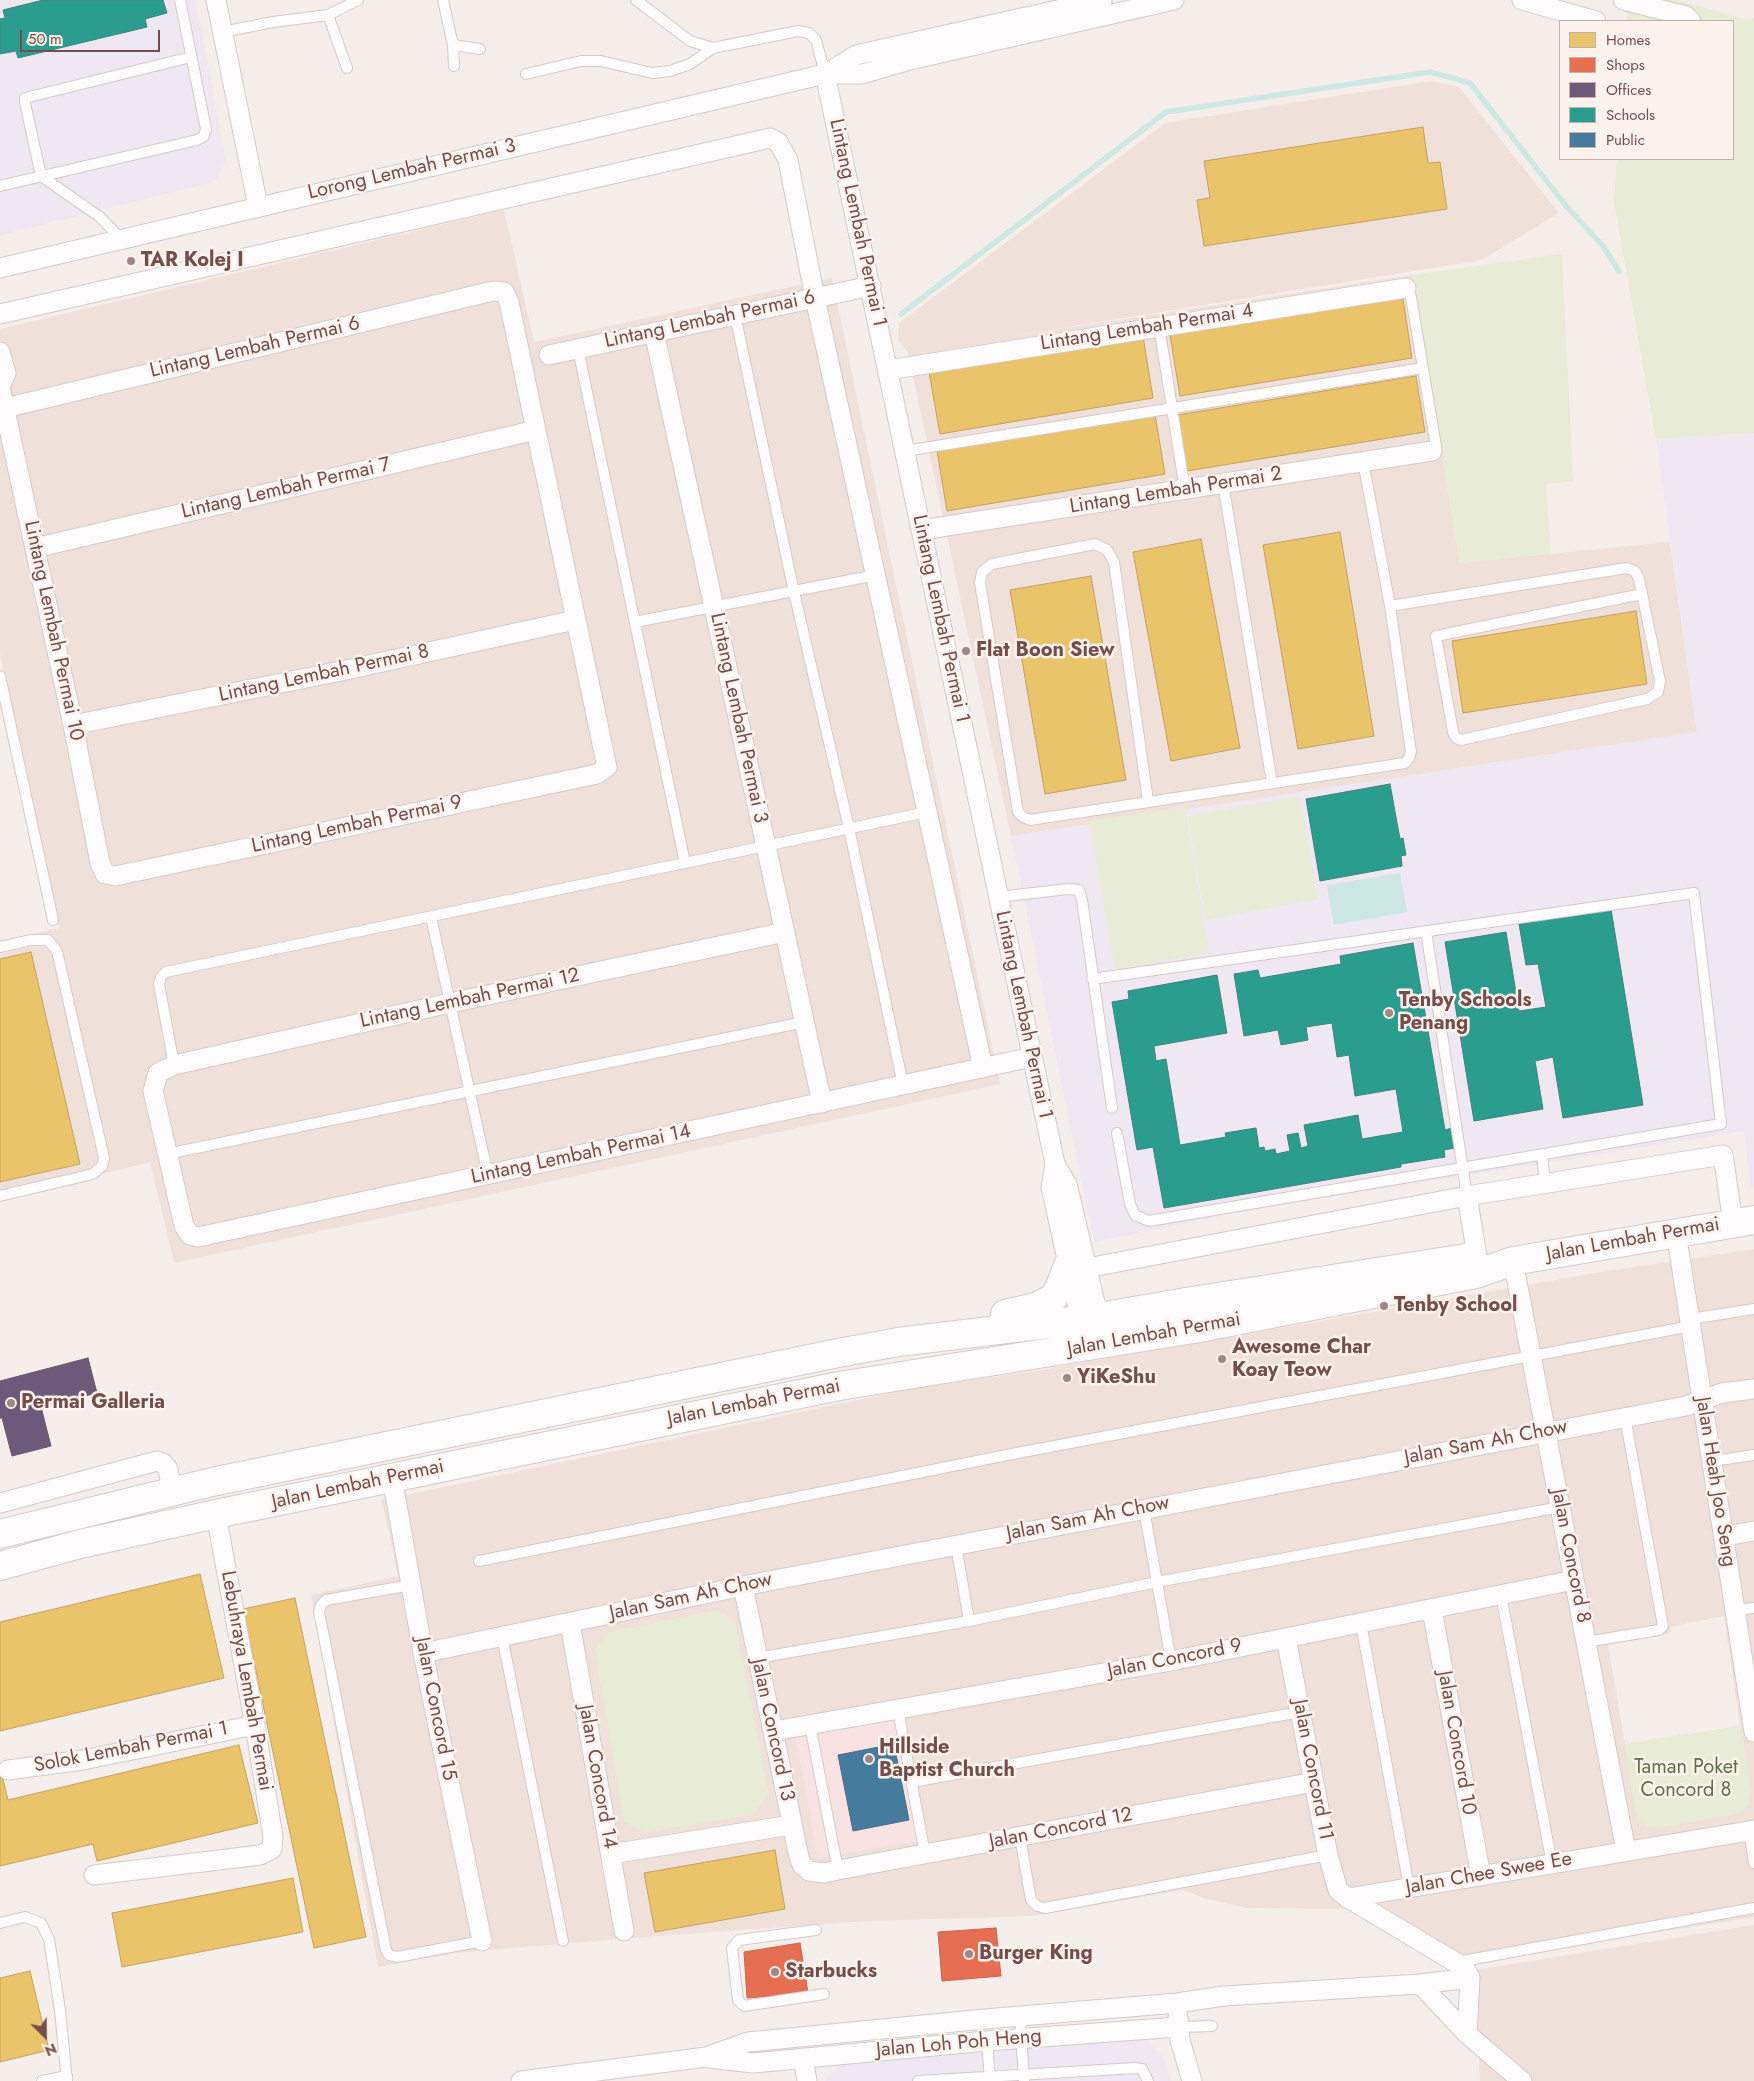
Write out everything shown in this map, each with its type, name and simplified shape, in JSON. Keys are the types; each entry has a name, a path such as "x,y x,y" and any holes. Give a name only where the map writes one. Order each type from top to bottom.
{"main road":[{"name":"Jalan Lembah Permai","path":"0,1566 80,1544 216,1514 840,1386 1194,1330 1476,1274 1513,1261 1744,1222"},
{"name":"Jalan Lembah Permai","path":"0,1534 172,1491 714,1378 898,1342 1090,1319 1477,1256 1513,1261"},
{"path":"898,1342 957,1324 1027,1310 1045,1304 1053,1298 1077,1267"},
{"path":"0,1553 80,1544"}],"street":[{"path":"216,0 258,206"},
{"path":"825,74 856,55 1102,0"},
{"path":"825,74 862,74 910,60 1174,0"},
{"path":"1522,0 1592,20"},
{"path":"1627,1 1686,16 1690,20"},
{"name":"Lorong Lembah Permai 3","path":"0,268 825,74"},
{"name":"Lintang Lembah Permai 1","path":"825,74 1054,1164 1052,1188 1077,1267 1096,1346"},
{"path":"0,314 760,140 770,138 778,142 788,160 815,298 983,1068"},
{"name":"Lintang Lembah Permai 6","path":"549,355 870,286"},
{"name":"Lintang Lembah Permai 4","path":"888,370 1406,288"},
{"name":"Lintang Lembah Permai 6","path":"5,408 493,291 504,292 509,302 536,430"},
{"name":"Lintang Lembah Permai 3","path":"654,332 822,1103"},
{"name":"Lintang Lembah Permai 10","path":"0,352 6,373 0,387 73,725 100,863 105,874"},
{"path":"536,430 575,620"},
{"name":"Lintang Lembah Permai 7","path":"35,548 536,430"},
{"name":"Lintang Lembah Permai 2","path":"922,530 1432,451"},
{"name":"Lintang Lembah Permai 8","path":"73,725 346,670 575,620"},
{"name":"Lintang Lembah Permai 9","path":"105,874 115,876 597,774 607,767 575,620"},
{"name":"Lintang Lembah Permai 12","path":"166,1069 450,1003 785,932"},
{"name":"Lintang Lembah Permai 14","path":"167,1154 184,1226 190,1235 198,1237 1032,1057"},
{"path":"166,1069 152,1091 167,1154"},
{"path":"1077,1267 1467,1196 1723,1155 1744,1222"},
{"path":"1467,1196 1477,1256"},
{"name":"Jalan Heah Joo Seng","path":"1676,1232 1735,1610 1750,1683 1754,1732"},
{"name":"Jalan Concord 8","path":"1513,1261 1626,1851"},
{"name":"Jalan Sam Ah Chow","path":"423,1654 743,1586 1686,1406 1722,1394 1754,1388"},
{"path":"0,1503 157,1461 164,1463 168,1469 172,1491"},
{"name":"Jalan Concord 15","path":"392,1478 423,1654 482,1941"},
{"name":"Lebuhraya Lembah Permai","path":"94,1875 260,1855 272,1849 273,1837 255,1724 216,1514"},
{"path":"1724,1536 1754,1531"},
{"name":"Jalan Concord 9","path":"774,1731 1171,1661 1574,1580"},
{"name":"Jalan Concord 13","path":"743,1586 774,1731 791,1825 802,1865 808,1871"},
{"name":"Jalan Concord 10","path":"1432,1610 1481,1876"},
{"name":"Jalan Concord 14","path":"570,1623 624,1931"},
{"name":"Jalan Concord 11","path":"1286,1638 1328,1855 1338,1890 1348,1898"},
{"name":"Solok Lembah Permai 1","path":"8,1770 83,1760 255,1724"},
{"name":"Jalan Concord 12","path":"808,1871 824,1873 1314,1782"},
{"path":"611,1854 791,1825"},
{"name":"Jalan Chee Swee Ee","path":"1348,1898 1751,1830"},
{"name":"Jalan Chee Swee Ee","path":"1348,1898 1366,1911 1457,1962"},
{"path":"1457,1962 1465,1968 1470,1978 1467,2034"},
{"name":"Jalan Loh Poh Heng","path":"521,2081 706,2057 748,2042 1177,2003 1224,1996 1420,1984 1470,1978"},
{"path":"1420,1984 1467,2034 1522,2081"},
{"path":"1177,2003 1180,2040 1192,2081"},
{"name":"Jalan Loh Poh Heng","path":"706,2057 753,2063 1021,2038 1178,2028"},
{"path":"803,2059 807,2081"}],"lane":[{"path":"0,186 197,140 204,136 206,129 180,0"},
{"path":"222,32 273,22 328,15 358,0"},
{"path":"443,0 453,45 454,66"},
{"path":"636,0 690,41 713,48"},
{"path":"328,15 347,68"},
{"path":"526,74 588,61 601,61 652,72 670,71 690,64 713,48 798,31 809,34 816,40 825,74"},
{"path":"453,45 480,49"},
{"path":"121,239 100,217 41,176 24,103 25,98 191,56"},
{"path":"1406,288 1410,297 1436,446 1432,451"},
{"path":"735,315 794,592 849,828 903,1085"},
{"path":"1159,326 1185,490"},
{"path":"578,348 685,864"},
{"path":"905,451 1423,368"},
{"path":"1148,801 1114,562 1107,550 1094,544 992,564 982,572 980,583 1018,812 1023,817 1030,820 1404,763 1409,758 1411,752 1390,606 1363,461"},
{"path":"1223,484 1272,783"},
{"path":"1390,606 1626,568 1635,572 1639,579 1660,681 1658,692 1647,699 1461,740 1456,738 1453,732 1436,636 1642,594"},
{"path":"635,622 876,575"},
{"path":"0,676 53,920"},
{"path":"166,1069 159,984 161,977 166,972 927,812"},
{"path":"998,897 1068,889 1079,890 1112,1108"},
{"path":"1092,979 1694,892 1721,1124 1149,1221 1134,1215 1130,1204 1117,1133"},
{"path":"431,917 488,1175"},
{"path":"1426,931 1467,1196"},
{"path":"0,947 31,940 48,940 57,951 104,1158 102,1166 93,1174 0,1196"},
{"path":"167,1154 804,1022"},
{"path":"1542,1155 1545,1183"},
{"path":"479,1561 1012,1454 1532,1358 1754,1309"},
{"path":"1586,1642 1659,1630 1663,1626 1625,1417"},
{"path":"1712,1461 1754,1455"},
{"path":"757,1658 969,1621 1157,1582 1560,1507"},
{"path":"1144,1509 1171,1661"},
{"path":"956,1545 969,1621"},
{"path":"411,1585 326,1600 320,1605 319,1612 386,1950 389,1955 398,1957 482,1941"},
{"path":"1502,1595 1552,1864"},
{"path":"1735,1610 1754,1608"},
{"path":"1361,1624 1410,1888"},
{"path":"502,1636 563,1940"},
{"path":"898,1710 925,1854"},
{"path":"912,1782 1300,1712"},
{"path":"810,1725 838,1870"},
{"path":"1751,1830 1754,1863"},
{"path":"1020,1837 1031,1900 1037,1906 1046,1908 1328,1855"},
{"path":"1457,1962 1754,1908"},
{"path":"0,1923 25,1917 41,1923 49,1939 60,2010 67,2079 42,2081"},
{"path":"816,1930 739,1940 732,1948 738,2000 744,2006 824,1994"},
{"path":"1020,2016 1023,2077"},
{"name":"Jalan Loh Poh Heng","path":"1178,2028 1212,2026"},
{"path":"987,2041 990,2079"},
{"path":"918,2081 990,2079 1135,2068 1142,2069 1148,2081"}],"shaded area":[{"path":"0,0 196,0 226,162 214,182 0,235"},
{"path":"1431,81 1459,87 1559,213 1482,260 1006,337 1412,275 1460,563 1670,542 1697,732 1011,836 908,353 898,340 899,323 1165,123"},
{"path":"504,210 534,342 832,278 1000,1084 174,1263 150,1162 0,1200 0,941 59,928 0,653 0,329"},
{"name":"Tenby Schools Penang","path":"1754,433 1754,1189 1751,1189 1744,1131 1256,1209 1094,1242 1011,836 1697,732 1656,439"},
{"path":"1754,1249 1754,1917 1450,1965 1347,1909 1248,1908 1206,1899 1183,1890 1033,1916 868,1921 644,1937 455,1953 378,1967 311,1595 398,1576 382,1500 910,1389 1029,1372 1607,1271","holes":["1724,1616 1740,1726 1625,1744 1608,1645 1671,1633 1670,1627"]},
{"path":"904,1718 927,1839 818,1858 796,1738"},
{"path":"1754,1925 1754,2081 1480,2081 1475,1970"},
{"path":"1144,2037 1164,2058 1171,2081 825,2081 840,2065"}],"green space":[{"path":"1628,0 1677,0 1749,20 1754,18 1754,433 1656,439 1614,201 1617,160 1734,160 1734,20 1626,20"},
{"path":"1562,254 1573,481 1546,484 1551,554 1460,563 1412,275"},
{"path":"1300,796 1318,899 1206,920 1188,816"},
{"path":"1185,807 1209,953 1115,969 1090,821"},
{"path":"719,1610 735,1621 769,1794 753,1814 644,1833 624,1821 595,1649 609,1632"},
{"name":"Taman Poket Concord 8","path":"1741,1726 1751,1791 1748,1805 1740,1813 1659,1828 1647,1826 1640,1821 1635,1811 1625,1744"}],"water":[{"path":"1400,873 1407,912 1334,925 1327,885"}],"building: Homes":[{"path":"1423,127 1428,163 1440,162 1447,209 1204,246 1197,200 1210,198 1204,161"},
{"path":"1402,292 1412,358 1180,396 1169,329"},
{"path":"1143,336 1153,398 940,434 929,372"},
{"path":"1416,376 1425,432 1187,471 1177,415"},
{"path":"1155,415 1165,474 947,511 937,451"},
{"path":"1340,532 1374,736 1298,749 1263,545"},
{"path":"1201,539 1240,748 1171,761 1133,552"},
{"path":"1091,576 1126,780 1045,794 1010,590"},
{"path":"1636,611 1647,684 1463,713 1452,641"},
{"path":"31,952 80,1164 0,1182 0,959"},
{"path":"200,1574 224,1678 0,1731 0,1622"},
{"path":"295,1598 366,1937 314,1948 243,1609"},
{"path":"239,1745 258,1823 97,1861 93,1844 0,1866 0,1767 8,1800"},
{"path":"775,1850 785,1909 655,1932 644,1873"},
{"path":"293,1878 303,1932 122,1967 112,1913"},
{"path":"30,1971 49,2050 0,2062 0,1978"}],"building: Shops":[{"name":"Burger King","path":"996,1928 1001,1976 942,1981 938,1932"},
{"name":"Starbucks","path":"800,1943 808,1993 747,1998 744,1952"}],"building: Offices":[{"path":"88,1358 97,1393 41,1407 51,1446 12,1456 2,1418 0,1418 0,1381"}],"building: Schools":[{"path":"43,0 163,0 167,13 145,19 147,27 18,58 16,51 0,54 0,19 5,18 3,10"},
{"path":"1390,784 1400,839 1403,838 1406,855 1401,856 1402,866 1320,881 1306,799"},
{"path":"1611,909 1643,1105 1563,1118 1553,1057 1535,1061 1543,1109 1474,1121 1445,942 1506,932 1519,1011 1546,1007 1538,964 1526,965 1519,924"},
{"path":"1413,943 1445,1130 1452,1128 1455,1148 1444,1150 1445,1157 1401,1164 1401,1167 1164,1208 1153,1147 1137,1150 1112,1002 1129,999 1128,991 1217,975 1227,1033 1154,1046 1156,1061 1166,1059 1180,1145 1226,1137 1225,1133 1256,1128 1259,1148 1264,1147 1265,1151 1275,1149 1276,1154 1290,1151 1287,1135 1298,1133 1301,1148 1308,1146 1304,1125 1358,1115 1362,1139 1403,1132 1396,1089 1355,1096 1349,1055 1337,1057 1332,1023 1306,1027 1308,1040 1281,1045 1278,1030 1244,1036 1234,974 1258,970 1260,978 1341,964 1340,956"}],"building: Public":[{"path":"894,1744 909,1820 853,1831 838,1755"}],"waterway":[{"path":"901,314 1166,112 1430,72 1470,83 1567,207 1603,246 1619,271"}],"place":[{"name":"TAR Kolej I","path":"131,261"},
{"name":"Flat Boon Siew","path":"966,651"},
{"name":"Tenby Schools Penang","path":"1389,1013"},
{"name":"Tenby School","path":"1384,1306"},
{"name":"Awesome Char Koay Teow","path":"1222,1359"},
{"name":"YiKeShu","path":"1067,1378"},
{"name":"Permai Galleria","path":"11,1403"},
{"name":"Hillside Baptist Church","path":"869,1759"},
{"name":"Burger King","path":"969,1954"},
{"name":"Starbucks","path":"775,1972"}]}
